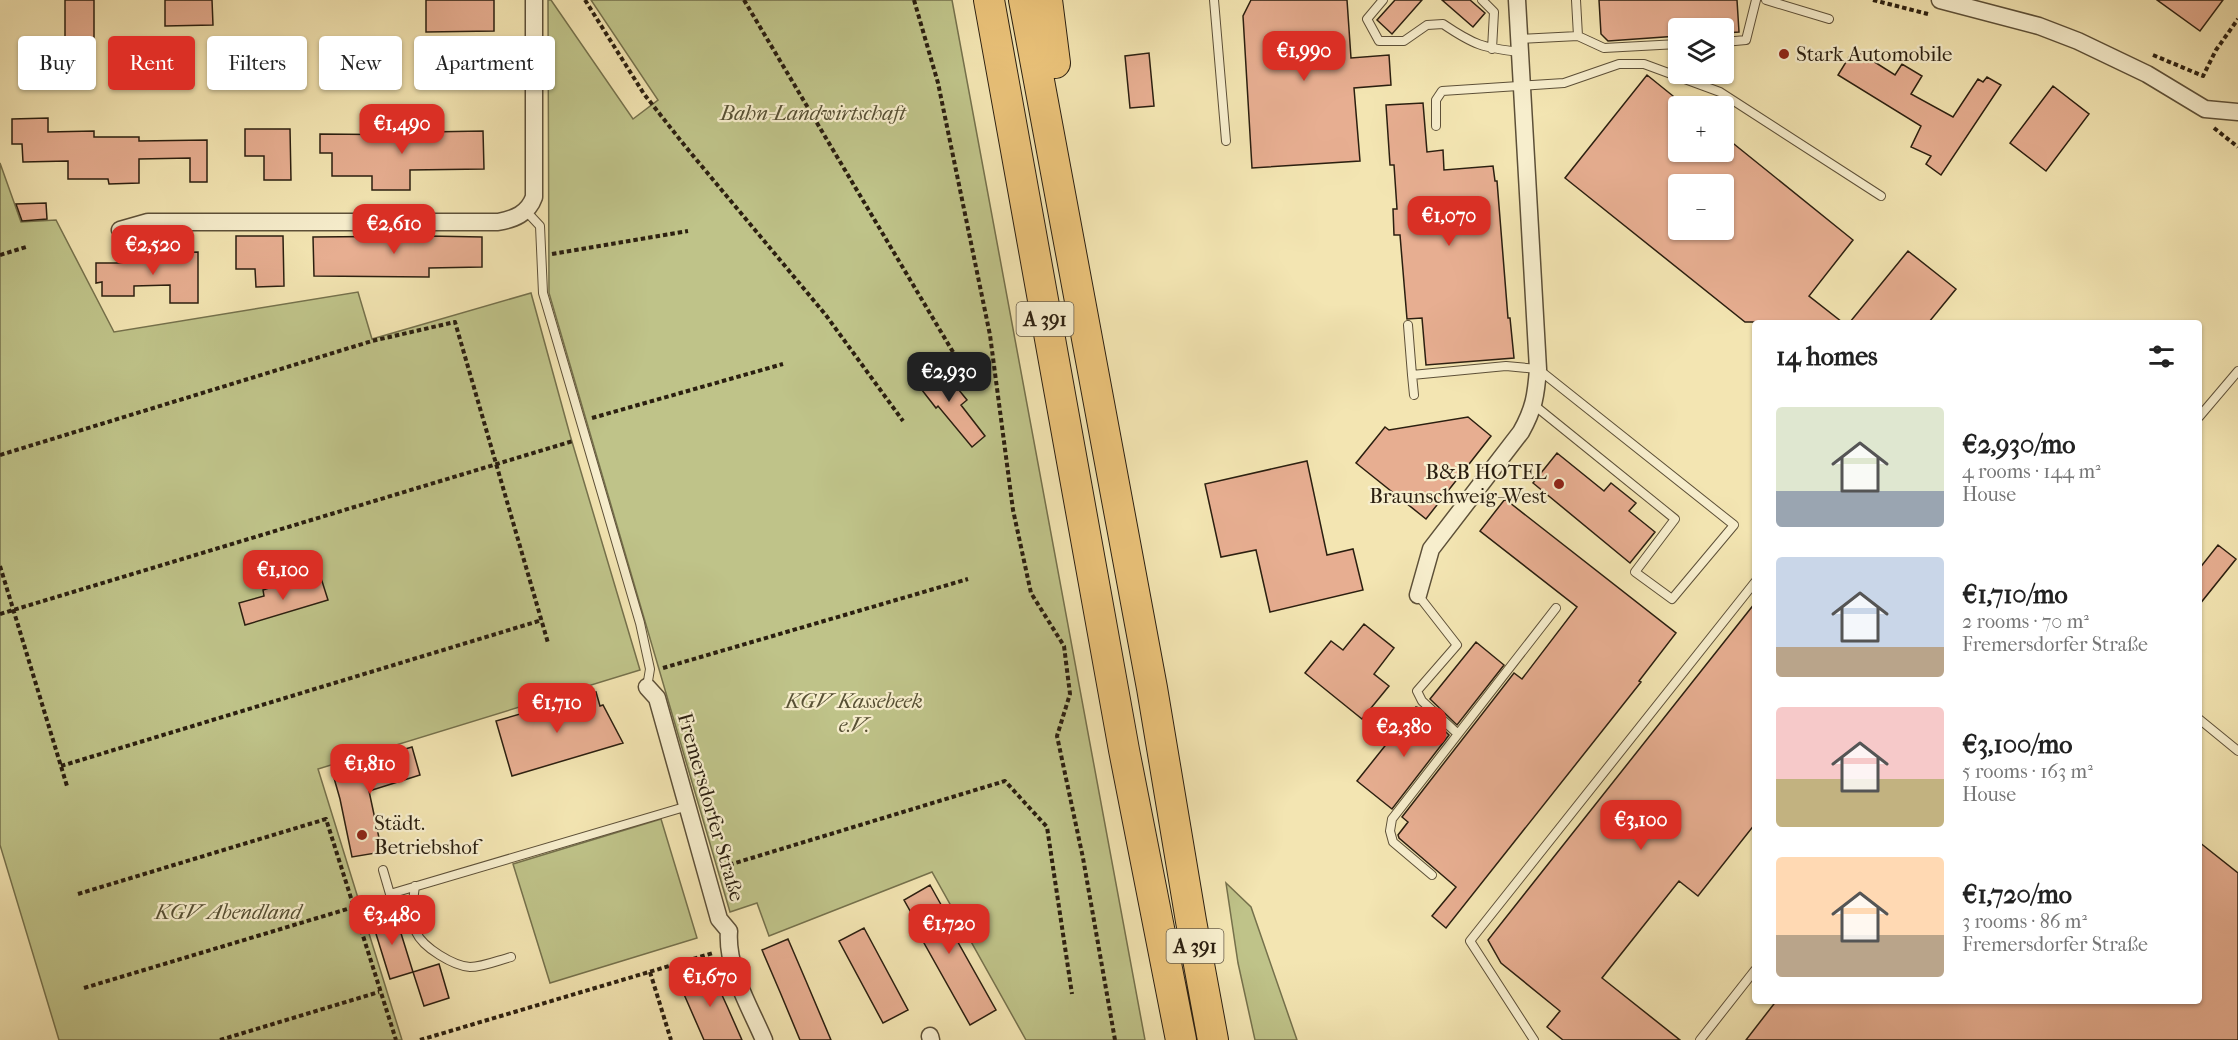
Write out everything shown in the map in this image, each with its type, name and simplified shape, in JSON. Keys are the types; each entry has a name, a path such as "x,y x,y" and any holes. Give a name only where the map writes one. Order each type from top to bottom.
{"highway":[{"name":"A 391","path":"989,0 1124,750 1181,1040"},
{"name":"A 391","path":"1024,0 1152,688 1213,1040"},
{"path":"1047,0 1091,355"},
{"path":"1180,851 1210,943 1233,1040"}],"street":[{"path":"120,230 148,222 498,222 513,219 526,211 531,204 534,190 534,0"},
{"path":"1418,595 1431,549 1511,445 1531,414 1537,393 1538,369 1517,0"},
{"path":"1940,8 2039,27 2109,55 2147,74 2205,109 2238,112"},
{"name":"Fremersdorfer Straße","path":"647,687 657,698 719,919 729,931 728,949 764,1040"}],"lane":[{"path":"1214,0 1226,141"},
{"path":"1383,0 1367,19 1380,41 1404,41 1427,25 1443,24 1469,42 1492,49 1578,36 1604,48 1668,45"},
{"path":"1482,0 1494,12 1492,49"},
{"path":"1576,0 1578,36"},
{"path":"1734,41 1746,40 1756,0"},
{"path":"1766,0 1829,20"},
{"path":"1436,126 1436,100 1442,91 1564,83 1619,64 1644,64 1720,92 1881,196"},
{"path":"526,211 540,226 543,293 640,623 650,669 647,687"},
{"path":"1408,326 1414,395"},
{"path":"1412,375 1506,366 1538,369 1734,525 1672,599 1635,572 1675,519 1534,405"},
{"path":"2202,413 2238,371"},
{"path":"1534,1040 1470,941 1752,586"},
{"path":"1418,595 1457,645 1417,691 1422,701 1458,734"},
{"path":"1432,875 1393,842 1390,837 1392,819 1556,608"},
{"path":"2202,721 2238,751"},
{"path":"383,870 390,894 688,805"},
{"path":"415,886 412,911 416,933 432,950 449,960 470,967 511,957"},
{"path":"1700,1040 1752,974"}],"path":[{"path":"585,0 658,111 685,147 825,314 903,421"},
{"path":"744,0 969,379"},
{"path":"914,0 938,83 990,335 1013,510 1031,593 1064,646 1070,694 1057,736 1083,858 1115,1040"},
{"path":"1873,0 1940,8"},
{"path":"2151,54 2203,76 2216,50 2238,19"},
{"path":"2206,124 2238,147"},
{"path":"540,256 688,231"},
{"path":"0,255 26,247"},
{"path":"0,455 372,341 455,322 548,643"},
{"path":"580,421 783,364"},
{"path":"0,614 584,437"},
{"path":"0,566 68,786"},
{"path":"650,669 660,669 968,579"},
{"path":"61,766 542,620"},
{"path":"707,872 1005,781 1047,828 1072,994"},
{"path":"78,894 326,819 396,1040"},
{"path":"84,988 354,907"},
{"path":"420,1040 728,949"},
{"path":"650,972 671,1040"},
{"path":"220,1040 379,992"}],"green space":[{"name":"KGV Kassebeek e.V.","path":"548,0 551,0 633,119 658,100 591,0 952,0 1145,1040 1026,1040 932,872 769,936 757,903 730,912 549,293 548,90 555,90 555,36 548,36"},
{"name":"KGV Abendland","path":"0,163 21,222 56,220 114,332 358,292 372,339 531,293 570,435 640,670 318,769 402,1040 59,1040 0,845"},
{"path":"661,819 697,938 550,983 513,864"},
{"path":"1226,883 1251,907 1297,1040 1255,1040 1238,963"}],"building":[{"path":"65,0 94,0 94,36 65,36"},
{"path":"165,0 212,0 213,25 165,26"},
{"path":"426,0 494,0 494,31 426,32"},
{"path":"1251,0 1347,0 1351,58 1389,55 1391,85 1354,88 1360,161 1252,168 1243,16"},
{"path":"1395,0 1422,0 1392,34 1377,20"},
{"path":"1442,0 1470,0 1485,13 1473,27"},
{"path":"1599,0 1737,0 1739,32 1734,32 1734,18 1668,18 1668,37 1608,41 1601,34"},
{"path":"2157,0 2223,0 2200,31"},
{"path":"1854,49 1895,75 1902,64 1922,76 1911,94 1953,117 1978,79 1983,82 1987,77 2001,85 1941,175 1926,164 1931,156 1911,147 1921,126 1838,75"},
{"path":"1149,53 1154,106 1130,108 1125,56"},
{"path":"1647,75 1673,96 1668,96 1668,162 1734,162 1734,144 1853,240 1809,296 1839,320 1752,320 1752,322 1745,322 1565,178"},
{"path":"2053,86 2089,114 2046,171 2010,143"},
{"path":"1423,103 1427,152 1443,150 1444,170 1493,166 1495,181 1497,181 1508,318 1510,318 1514,358 1426,365 1422,318 1407,319 1400,235 1394,235 1393,209 1397,209 1394,165 1390,165 1386,105"},
{"path":"48,118 48,132 94,131 94,137 139,137 139,141 207,140 207,182 190,182 190,158 139,159 139,183 109,184 108,179 68,179 68,161 23,162 22,144 12,144 12,119"},
{"path":"245,129 290,129 291,180 264,180 264,156 245,156"},
{"path":"483,131 484,169 410,170 410,190 372,190 372,176 332,176 332,153 320,153 320,134 427,135 427,132"},
{"path":"46,203 47,219 22,221 16,204"},
{"path":"236,236 283,236 284,286 256,287 255,269 236,269"},
{"path":"313,237 482,237 482,267 429,268 429,277 314,276"},
{"path":"1908,251 1956,289 1931,320 1852,320"},
{"path":"198,252 198,303 170,303 170,285 134,286 134,296 102,296 102,282 96,283 96,263 151,263 150,253"},
{"path":"929,362 942,378 946,374 967,400 961,405 985,436 972,447 918,385 924,381 917,372"},
{"path":"1468,417 1491,436 1426,519 1356,463 1385,427 1389,430"},
{"path":"1557,453 1604,491 1611,483 1636,503 1629,511 1655,532 1630,563 1533,483"},
{"path":"1307,461 1327,555 1353,549 1363,590 1270,612 1256,550 1221,557 1205,484"},
{"path":"1505,499 1676,633 1639,681 1641,682 1446,928 1432,916 1456,887 1399,838 1398,835 1408,822 1402,817 1514,673 1522,679 1577,607 1480,531"},
{"path":"2218,545 2236,559 2202,601 2202,565"},
{"path":"321,578 328,600 245,625 239,603 264,596 263,590 281,584 282,590"},
{"path":"1752,607 1752,828 1698,896 1679,881 1602,978 1680,1040 1563,1040 1547,1027 1560,1011 1501,963 1488,940"},
{"path":"1364,624 1394,648 1374,674 1389,686 1362,719 1305,673 1331,641 1343,650"},
{"path":"1476,642 1504,665 1457,725 1430,699"},
{"path":"596,692 600,706 603,705 623,743 512,776 496,721"},
{"path":"1416,707 1422,709 1449,735 1392,809 1357,781"},
{"path":"412,747 420,775 369,791 382,852 352,857 332,771"},
{"path":"2202,844 2238,873 2238,1040 1746,1040 1774,1004 2202,1004"},
{"path":"930,885 953,926 950,928 996,1010 970,1025 924,943 927,941 904,900"},
{"path":"395,914 413,972 390,979 372,921"},
{"path":"864,928 908,1010 883,1023 839,941"},
{"path":"788,939 831,1040 800,1040 762,950"},
{"path":"439,964 449,998 424,1006 413,972"},
{"path":"710,969 742,1040 704,1040 679,983"}],"place":[{"name":"Stark Automobile","path":"1784,54"},
{"name":"B&B HOTEL Braunschweig-West","path":"1559,484"},
{"name":"Städt. Betriebshof","path":"362,835"}],"park label":[{"name":"Bahn-Landwirtschaft","path":"813,113"}]}
